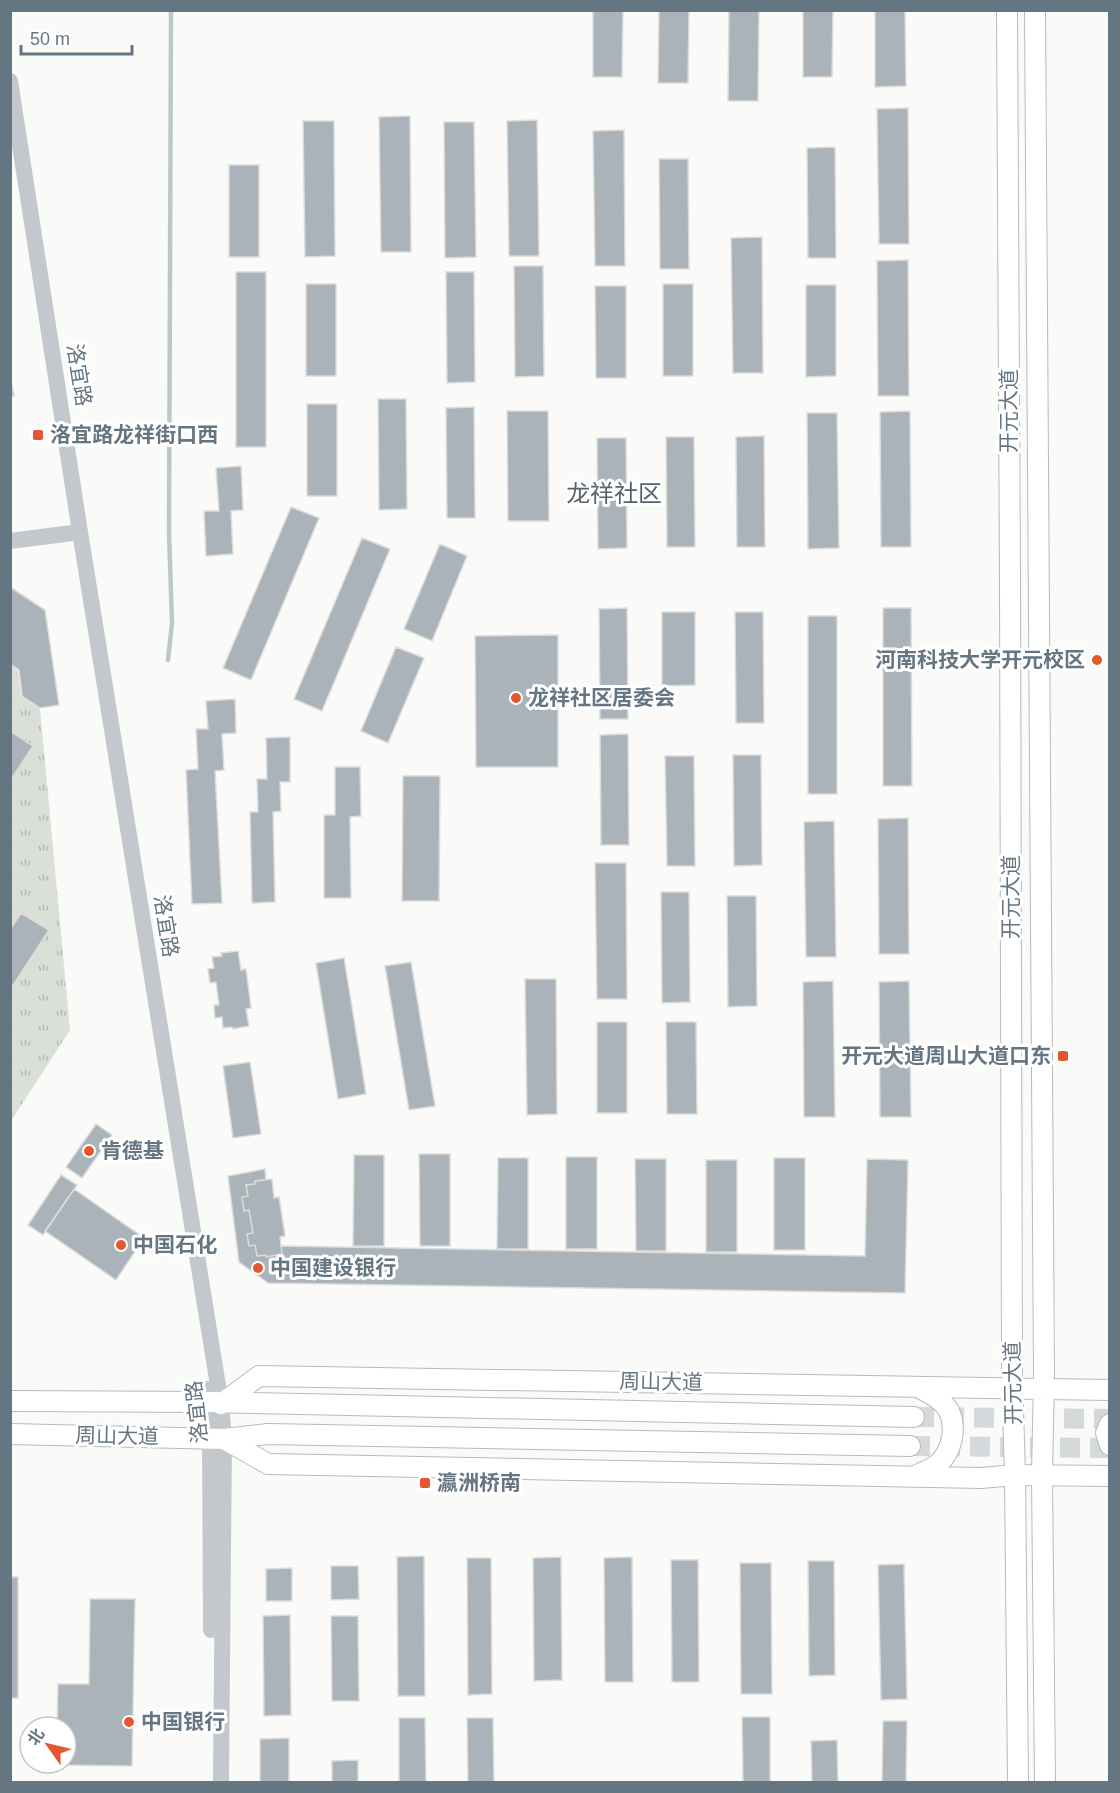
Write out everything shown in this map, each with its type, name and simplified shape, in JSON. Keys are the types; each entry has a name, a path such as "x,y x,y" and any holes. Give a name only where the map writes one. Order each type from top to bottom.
{"main road":[{"name":"开元大道","path":"1007,10 1012,1388 1018,1782"},
{"name":"开元大道","path":"1035,10 1045,1782"},
{"name":"周山大道","path":"215,1403 259,1376 1110,1390"},
{"path":"914,1476 937,1465 948,1452 954,1432 949,1410 936,1397 917,1387"},
{"name":"周山大道","path":"10,1401 914,1417"},
{"path":"1110,1424 1107,1433 1110,1445"},
{"name":"周山大道","path":"10,1434 217,1439 268,1434 910,1446"},
{"name":"周山大道","path":"217,1439 268,1464 981,1478 1015,1475 1110,1476"}],"street":[{"name":"洛宜路","path":"10,81 75,532"},
{"name":"洛宜路","path":"10,153 75,532 215,1403 221,1782"},
{"path":"10,541 75,532"},
{"name":"洛宜路","path":"211,1782 217,1439"}],"green space":[{"path":"11,665 18,671 21,697 40,709 70,1030 11,1121"}],"building":[{"path":"593,10 623,10 622,77 593,77"},
{"path":"659,10 689,10 688,83 658,83"},
{"path":"729,10 759,10 758,101 728,101"},
{"path":"803,10 833,10 832,77 803,77"},
{"path":"875,10 905,10 906,86 875,87"},
{"path":"908,108 909,244 879,244 877,109"},
{"path":"410,116 411,252 381,252 379,117"},
{"path":"537,120 539,256 509,256 507,121"},
{"path":"303,121 334,121 335,256 305,257"},
{"path":"444,122 474,122 476,257 445,258"},
{"path":"624,130 625,266 595,266 593,131"},
{"path":"835,147 836,258 808,258 807,148"},
{"path":"659,159 688,159 689,269 660,269"},
{"path":"229,165 259,165 259,257 229,257"},
{"path":"762,237 763,373 733,373 731,238"},
{"path":"908,260 909,396 878,396 877,261"},
{"path":"514,266 543,266 544,376 515,377"},
{"path":"236,272 266,272 266,447 236,447"},
{"path":"446,272 474,272 475,382 447,383"},
{"path":"306,284 336,284 336,376 306,376"},
{"path":"663,284 693,284 693,376 663,376"},
{"path":"806,285 836,285 836,376 806,377"},
{"path":"595,286 626,286 626,378 596,378"},
{"path":"10,374 14,396 10,397"},
{"path":"378,399 406,399 407,509 379,510"},
{"path":"307,404 337,404 337,496 307,496"},
{"path":"474,407 475,518 447,518 446,408"},
{"path":"507,411 548,411 549,521 508,521"},
{"path":"910,411 911,547 881,547 880,412"},
{"path":"807,413 837,413 839,548 808,549"},
{"path":"764,436 765,547 737,547 736,437"},
{"path":"666,437 694,437 695,547 667,547"},
{"path":"597,438 626,438 627,548 598,549"},
{"path":"241,466 243,510 231,511 233,554 206,556 204,511 219,511 216,468"},
{"path":"291,507 319,518 251,680 223,668"},
{"path":"362,538 390,549 322,711 294,699"},
{"path":"440,544 467,556 432,641 404,629"},
{"path":"10,587 45,610 59,705 40,708 22,696 19,670 10,664"},
{"path":"627,608 628,719 600,719 599,609"},
{"path":"883,608 911,608 912,786 883,786"},
{"path":"662,612 695,612 695,685 662,686"},
{"path":"735,612 763,612 764,723 736,723"},
{"path":"808,616 837,616 837,794 808,794"},
{"path":"558,635 558,767 476,767 475,636"},
{"path":"396,647 424,658 388,743 361,731"},
{"path":"235,699 236,733 222,734 224,770 215,771 222,903 192,904 186,770 198,769 196,729 208,729 206,701"},
{"path":"10,731 33,746 10,781"},
{"path":"628,734 629,845 601,845 600,735"},
{"path":"290,737 290,782 280,782 281,811 273,812 275,902 252,903 250,812 258,812 257,779 267,779 266,738"},
{"path":"733,755 761,755 762,865 734,866"},
{"path":"665,756 694,756 695,866 667,866"},
{"path":"335,767 360,767 361,816 350,817 351,898 324,898 324,815 335,815"},
{"path":"403,776 440,776 439,901 402,901"},
{"path":"908,818 909,954 879,954 878,819"},
{"path":"834,821 836,957 806,957 804,822"},
{"path":"595,863 626,863 627,999 597,999"},
{"path":"661,892 689,892 690,1002 662,1003"},
{"path":"727,896 756,896 757,1006 728,1007"},
{"path":"21,913 49,930 10,990 10,930"},
{"path":"238,951 241,970 246,969 251,1008 246,1009 249,1026 223,1028 222,1017 215,1018 214,1005 219,1005 216,982 210,983 208,969 214,968 212,957 222,956 221,953"},
{"path":"344,958 366,1094 338,1099 316,963"},
{"path":"411,962 435,1106 409,1110 385,966"},
{"path":"525,979 556,979 557,1114 527,1115"},
{"path":"833,981 835,1117 804,1117 803,982"},
{"path":"909,981 911,1117 880,1117 879,982"},
{"path":"597,1022 627,1022 627,1113 597,1113"},
{"path":"666,1022 696,1022 697,1114 667,1114"},
{"path":"250,1062 261,1134 233,1138 223,1066"},
{"name":"肯德基","path":"96,1124 112,1135 82,1178 66,1167"},
{"path":"419,1154 450,1154 450,1246 420,1246"},
{"path":"354,1155 384,1155 384,1246 353,1246"},
{"path":"566,1157 597,1157 597,1249 566,1249"},
{"path":"498,1158 528,1158 528,1249 497,1249"},
{"path":"774,1158 805,1158 805,1250 774,1250"},
{"path":"635,1159 666,1159 666,1251 636,1251"},
{"path":"867,1159 908,1160 905,1293 268,1283 239,1262 228,1176 265,1169 266,1180 246,1185 248,1196 242,1197 244,1211 249,1210 253,1233 247,1234 249,1246 255,1245 257,1256 282,1254 281,1246 865,1256"},
{"path":"706,1160 737,1160 737,1252 706,1252"},
{"path":"61,1175 77,1185 43,1235 28,1225"},
{"path":"272,1179 274,1198 279,1197 285,1236 280,1237 282,1254 257,1256 255,1245 249,1246 247,1234 253,1233 249,1210 244,1211 242,1197 248,1196 246,1185 255,1184 255,1181"},
{"path":"74,1189 144,1238 116,1280 45,1231"},
{"path":"424,1556 425,1696 398,1696 397,1557"},
{"path":"561,1557 562,1680 534,1681 533,1558"},
{"path":"632,1557 633,1682 605,1682 604,1558"},
{"path":"467,1558 491,1558 492,1694 468,1695"},
{"path":"671,1560 698,1560 699,1682 672,1682"},
{"path":"808,1561 834,1561 835,1675 809,1676"},
{"path":"740,1563 771,1563 772,1694 741,1694"},
{"path":"904,1564 907,1699 881,1700 878,1565"},
{"path":"331,1566 358,1566 359,1599 331,1600"},
{"path":"292,1568 292,1601 266,1601 266,1569"},
{"path":"10,1577 18,1577 18,1698 10,1698"},
{"path":"90,1599 135,1599 132,1766 78,1765 78,1715 57,1715 58,1684 89,1684"},
{"path":"290,1615 291,1715 264,1716 263,1616"},
{"path":"331,1616 358,1616 359,1701 332,1701"},
{"path":"742,1717 770,1717 770,1782 743,1782"},
{"path":"399,1718 425,1718 426,1782 399,1782"},
{"path":"467,1718 493,1718 494,1782 468,1782"},
{"path":"883,1721 907,1721 906,1782 882,1782"},
{"path":"289,1738 289,1782 260,1782 260,1739"},
{"path":"837,1740 838,1782 812,1782 811,1741"},
{"path":"358,1760 358,1782 332,1782 332,1761"}],"waterway":[{"path":"168,660 172,623 169,533 171,10"}],"tunnel":[{"path":"914,1417 1110,1419"},
{"path":"910,1446 1110,1448"}],"place":[{"name":"洛宜路龙祥街口西","path":"38,435"},
{"name":"河南科技大学开元校区","path":"1097,660"},
{"name":"龙祥社区居委会","path":"516,698"},
{"name":"开元大道周山大道口东","path":"1063,1056"},
{"name":"肯德基","path":"89,1151"},
{"name":"中国石化","path":"121,1245"},
{"name":"中国建设银行","path":"258,1268"},
{"name":"瀛洲桥南","path":"425,1483"},
{"name":"中国银行","path":"129,1722"}],"district":[{"name":"龙祥社区","path":"614,494"}]}
